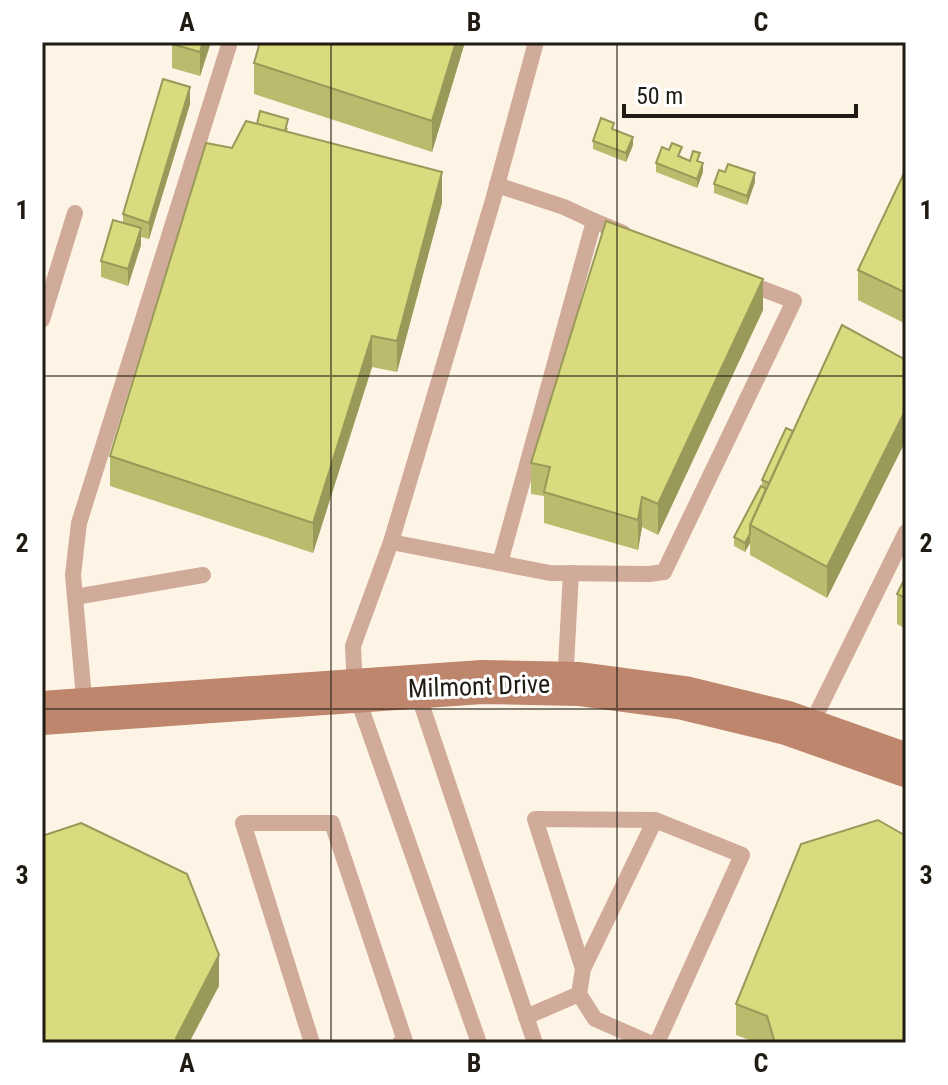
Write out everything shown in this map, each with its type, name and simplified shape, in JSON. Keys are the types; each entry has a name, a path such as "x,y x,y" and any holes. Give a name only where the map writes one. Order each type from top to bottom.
{"street":[{"name":"Milmont Drive","path":"42,713 482,682 565,684 684,698 787,723 906,765"}],"lane":[{"path":"85,711 73,575 79,523 230,42"},
{"path":"476,1042 355,691 353,646 391,542 536,42"},
{"path":"497,185 564,207 637,238"},
{"path":"42,320 75,213"},
{"path":"500,563 594,221"},
{"path":"391,542 550,573 664,572 794,301 737,278"},
{"path":"808,730 906,532"},
{"path":"565,684 571,573"},
{"path":"75,597 203,575"},
{"path":"416,687 535,1043"},
{"path":"583,969 535,819 655,820 742,855 657,1043"},
{"path":"650,1043 595,1019 579,994 583,969 655,820"},
{"path":"312,1043 243,823 332,823 404,1042"},
{"path":"526,1017 579,994"}],"building":[{"path":"173,42 203,42 200,52"},
{"path":"260,42 456,42 432,121 254,63"},
{"path":"163,79 190,87 149,223 123,214"},
{"path":"260,111 288,119 285,131 257,124"},
{"path":"601,118 614,123 612,129 633,137 626,153 593,141"},
{"path":"246,121 442,172 397,341 372,336 313,523 110,456 206,143 232,148"},
{"path":"672,143 682,147 678,156 690,161 693,151 700,153 697,161 703,163 697,179 656,163 662,147 669,150"},
{"path":"728,164 755,173 747,196 714,184 719,170 725,172"},
{"path":"906,169 906,293 858,270"},
{"path":"113,220 141,228 128,269 101,261"},
{"path":"606,221 763,279 658,504 642,497 638,520 544,492 550,467 531,463"},
{"path":"842,325 906,360 906,409 827,567 750,525"},
{"path":"786,428 793,431 769,483 762,480"},
{"path":"761,486 766,489 745,543 734,537"},
{"path":"906,576 906,598 897,594"},
{"path":"878,820 906,836 906,1043 775,1043 767,1016 736,1004 801,844"},
{"path":"81,823 187,874 219,955 176,1038 178,1043 42,1043 42,836"}]}
